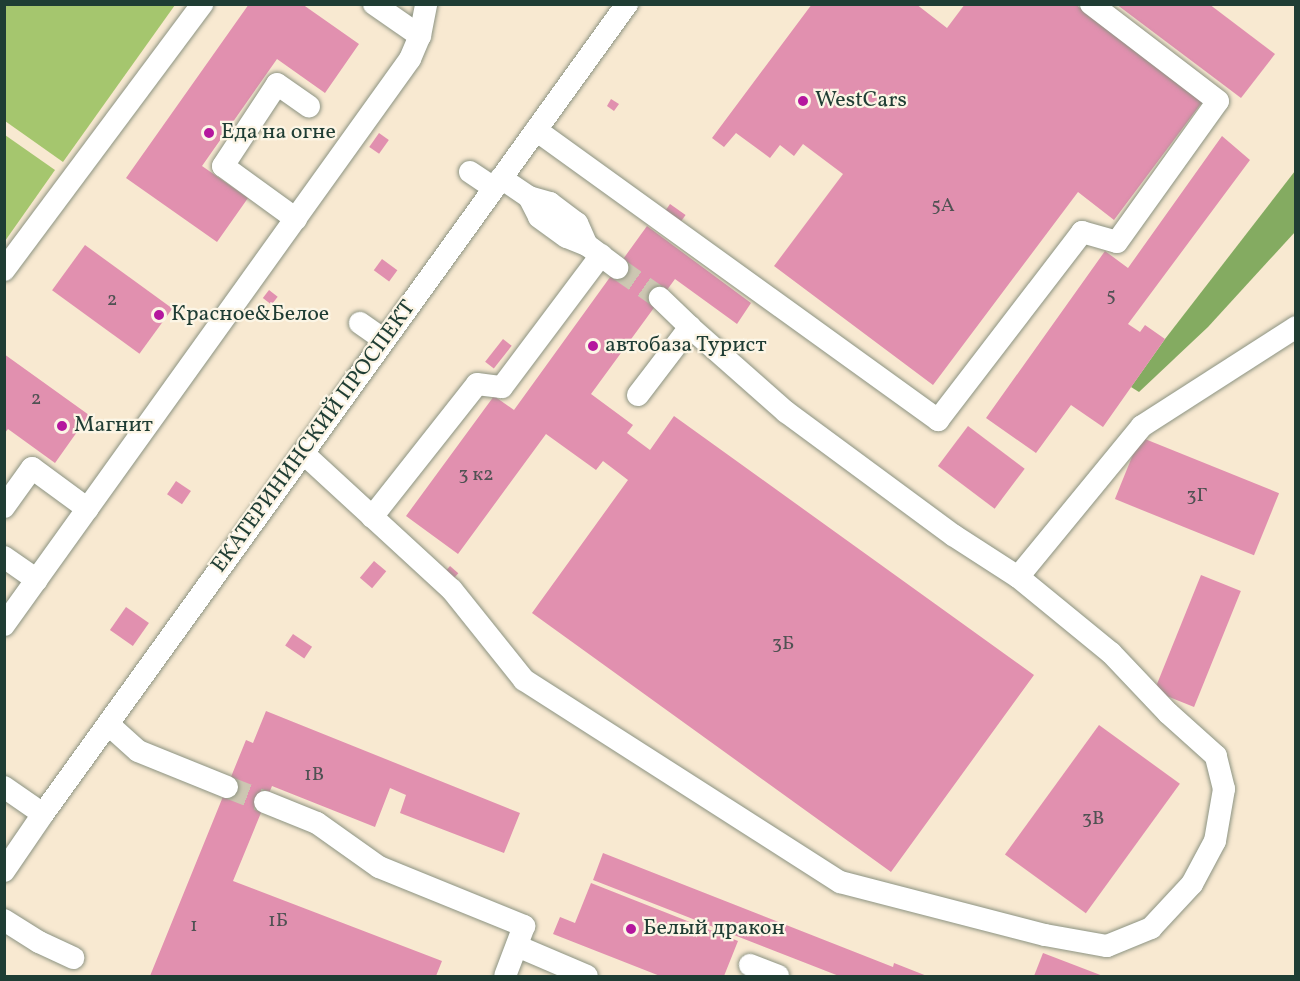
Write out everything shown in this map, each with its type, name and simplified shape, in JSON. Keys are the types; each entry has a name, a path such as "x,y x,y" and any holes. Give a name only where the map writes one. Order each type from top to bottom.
{"street":[{"path":"4,270 202,4"},
{"path":"374,4 420,36"},
{"path":"4,625 410,59 420,36 426,4"},
{"name":"ЕКАТЕРИНИНСКИЙ ПРОСПЕКТ","path":"4,871 627,4"},
{"path":"536,130 938,420 1082,232 1117,242 1218,101 1091,4"},
{"path":"296,219 223,166 277,84 309,106"},
{"path":"372,517 477,384 502,387 602,256 577,223 550,203 529,197 470,172"},
{"path":"303,453 452,590 524,680 840,882 1045,935 1107,946 1151,928 1192,884 1215,841 1224,789 1216,756 1168,712 1111,652 1018,577 953,535 786,412 660,298"},
{"path":"360,322 384,340"},
{"path":"638,395 690,327"},
{"path":"1018,577 1142,426 1296,327"},
{"path":"4,507 32,468 88,509"},
{"path":"4,557 37,580"},
{"path":"108,724 138,751 227,787"},
{"path":"4,787 43,814"},
{"path":"266,802 317,824 379,867 524,926 505,976"},
{"path":"4,920 39,942 74,958"},
{"path":"517,946 587,976"},
{"path":"750,965 778,976"}],"green space":[{"path":"5,4 175,5 63,162 5,121"},
{"path":"5,135 55,170 5,241"},
{"path":"1295,171 1295,232 1208,327 1139,392 1131,387 1165,339"}],"building":[{"path":"249,4 302,4 359,44 325,93 277,59 202,166 248,198 217,242 126,178"},
{"path":"812,4 916,4 947,28 965,4 1075,4 1203,101 1114,220 1078,192 933,385 774,266 843,174 803,144 794,156 780,145 770,158 736,133 724,147 712,138"},
{"path":"1116,4 1209,4 1275,54 1241,98"},
{"path":"611,99 619,104 614,111 607,106"},
{"path":"379,133 389,140 379,154 369,147"},
{"path":"1222,136 1250,160 1128,324 1140,332 1145,325 1165,339 1103,427 1071,405 1036,453 986,418 1105,251 1128,268"},
{"path":"670,204 686,215 678,226 663,215"},
{"path":"647,226 751,303 737,324 675,279 591,394 633,425 627,433 650,450 674,416 1034,675 891,872 532,613 628,480 603,461 596,470 546,434 458,554 406,516 494,396 514,410"},
{"path":"85,245 172,308 139,354 52,290"},
{"path":"382,259 397,270 389,281 374,270"},
{"path":"269,290 278,297 272,305 263,298"},
{"path":"503,339 512,346 494,369 485,362"},
{"path":"4,354 89,415 55,463 8,429 4,434"},
{"path":"968,426 1025,469 995,509 938,466"},
{"path":"1140,437 1279,493 1254,555 1115,499"},
{"path":"176,481 191,491 182,504 167,494"},
{"path":"374,561 386,571 372,588 360,578"},
{"path":"450,566 458,573 451,582 443,574"},
{"path":"1201,575 1241,591 1194,707 1154,691"},
{"path":"126,607 149,623 133,646 110,630"},
{"path":"293,634 312,647 304,658 285,646"},
{"path":"266,711 520,813 504,853 400,813 406,795 390,788 375,827 272,786 233,881 442,961 436,976 150,976 246,740 253,743"},
{"path":"1099,725 1180,784 1086,913 1005,854"},
{"path":"603,853 893,967 894,963 927,976 839,976 593,880"},
{"name":"Белый дракон","path":"591,883 738,941 724,976 660,976 553,934 560,917 575,923"},
{"path":"1043,953 1103,976 1034,976"}],"tunnel":[{"path":"617,268 660,298"},
{"path":"227,787 265,802"}],"place":[{"name":"WestCars","path":"803,101"},
{"name":"Еда на огне","path":"209,133"},
{"name":"Красное&Белое","path":"159,315"},
{"name":"автобаза Турист","path":"593,346"},
{"name":"Магнит","path":"62,426"},
{"name":"Белый дракон","path":"631,929"}]}
